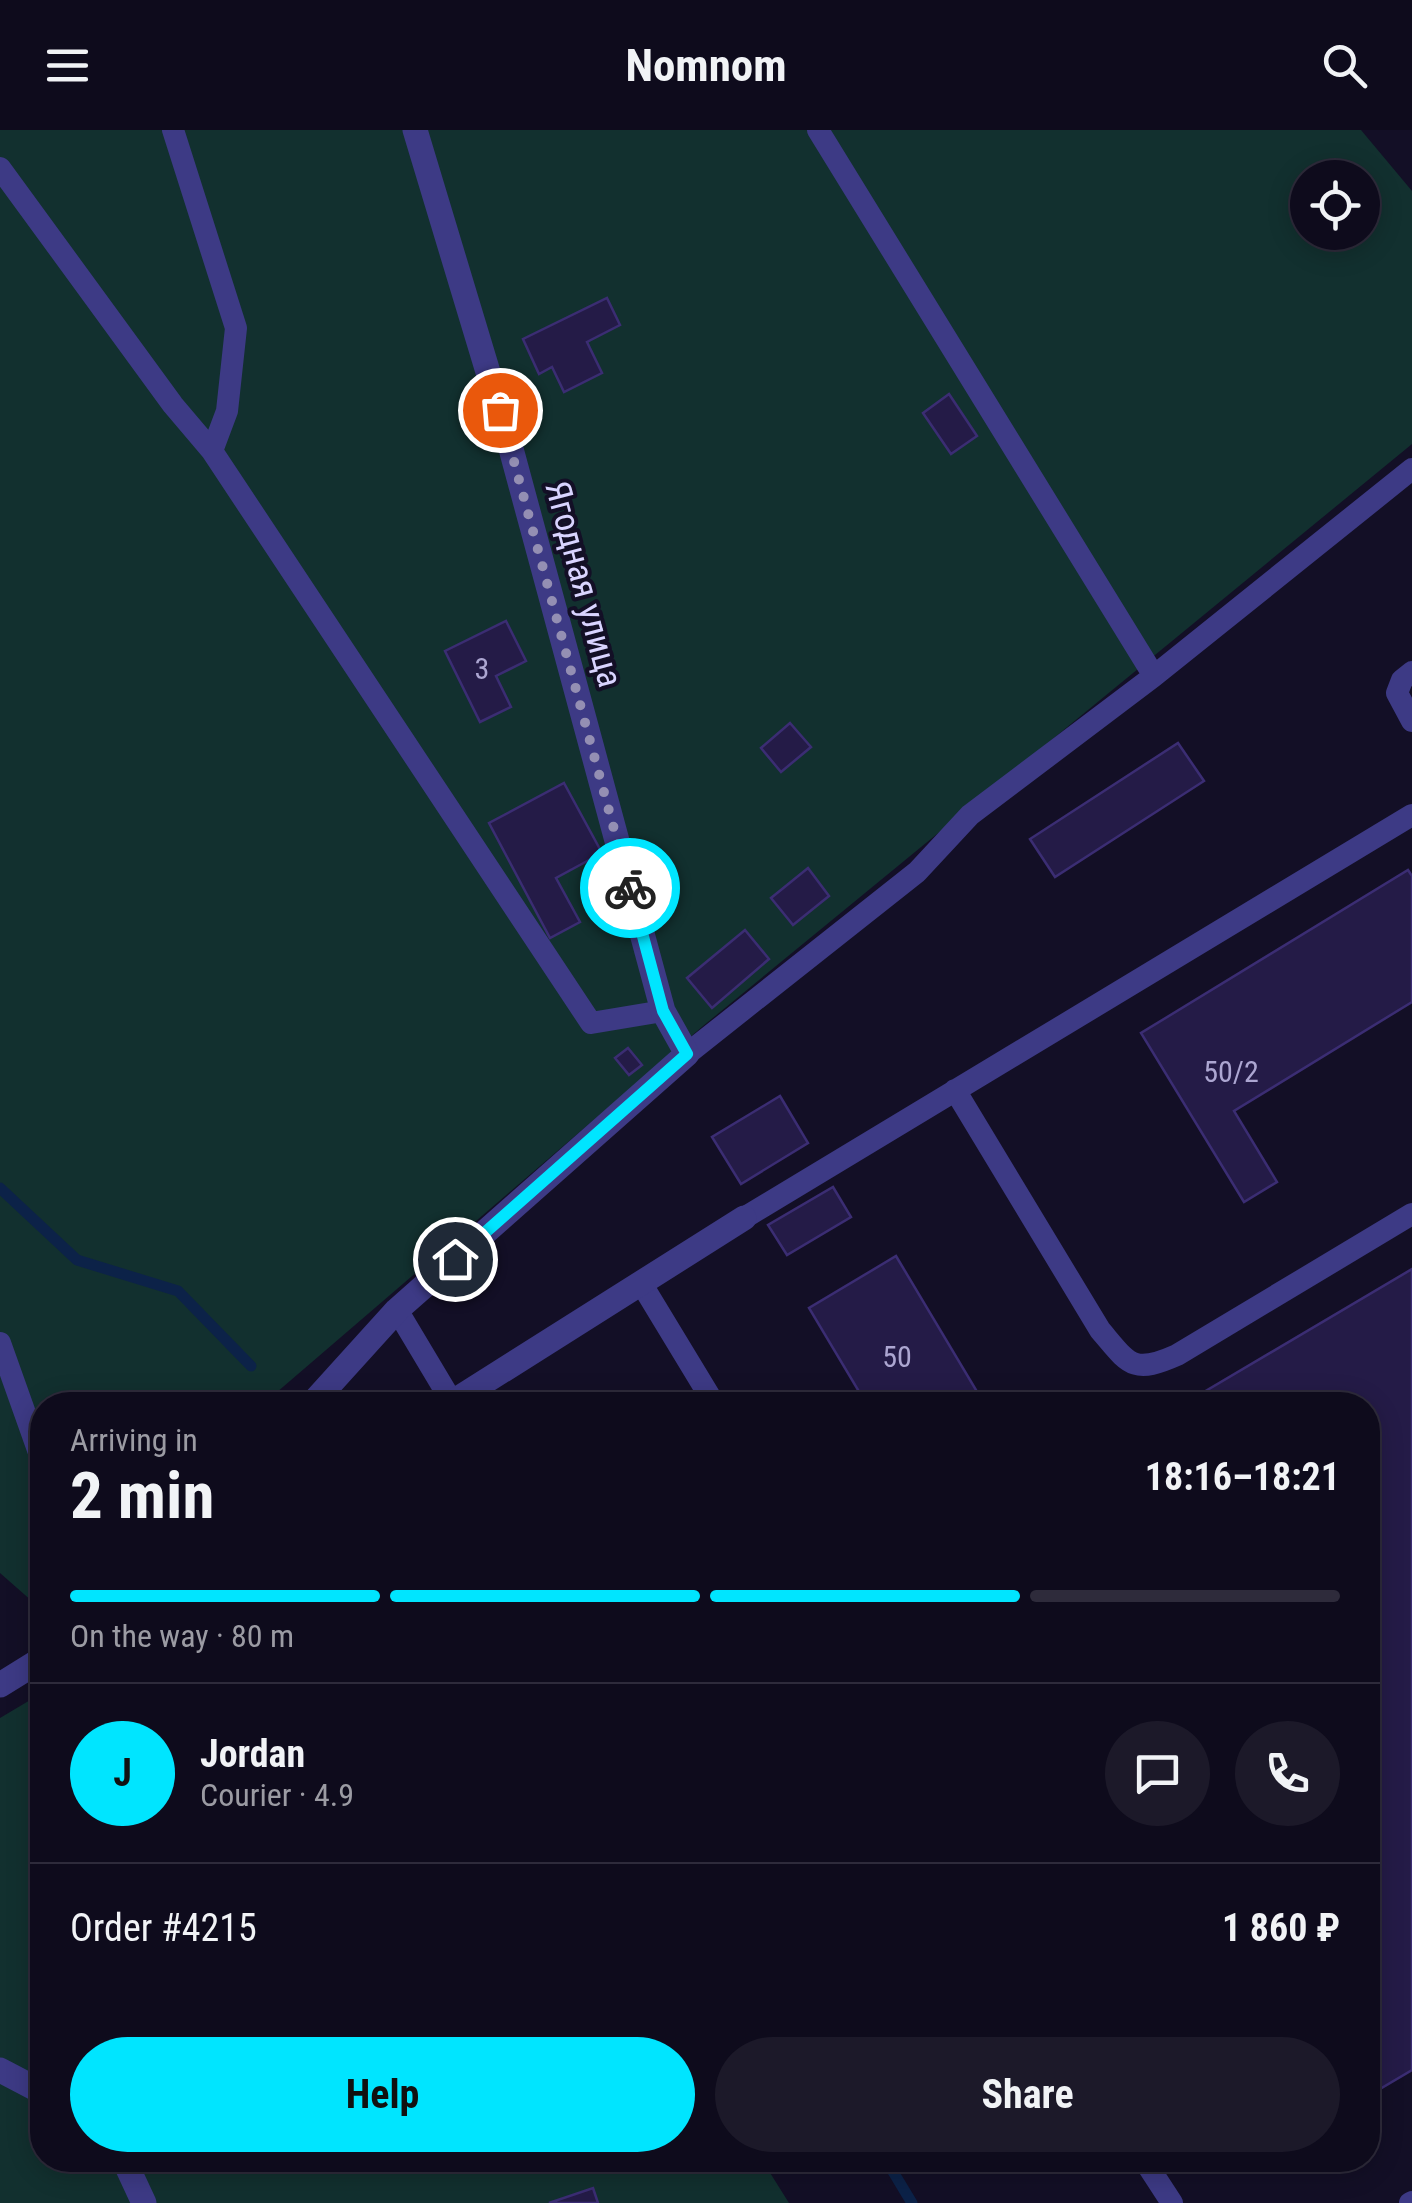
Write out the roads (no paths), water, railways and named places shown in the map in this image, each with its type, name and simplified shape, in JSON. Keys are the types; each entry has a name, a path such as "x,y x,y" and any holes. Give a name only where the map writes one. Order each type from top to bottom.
{"street":[{"name":"Ягодная улица","path":"416,130 510,445 663,1011 687,1054"},
{"path":"323,1392 397,1310 687,1054"},
{"path":"469,1392 744,1218"},
{"path":"0,1685 30,1666"},
{"path":"0,2070 30,2086"},
{"path":"130,2172 144,2203"}],"lane":[{"path":"173,130 236,328 226,411 212,451"},
{"path":"818,130 1154,676"},
{"path":"0,168 173,405 212,451 591,1023 663,1011"},
{"path":"687,1054 917,872 970,815 1154,676 1412,470"},
{"path":"1412,672 1402,680 1397,693 1412,721"},
{"path":"744,1218 1412,815"},
{"path":"955,1090 1100,1330 1127,1361 1150,1368 1178,1356 1412,1214"},
{"path":"641,1283 707,1392"},
{"path":"397,1310 443,1392"},
{"path":"0,1343 30,1427"},
{"path":"1152,2172 1172,2203"}],"waterway":[{"path":"0,1188 77,1260 178,1291 251,1366"},
{"path":"893,2172 912,2203"}]}
